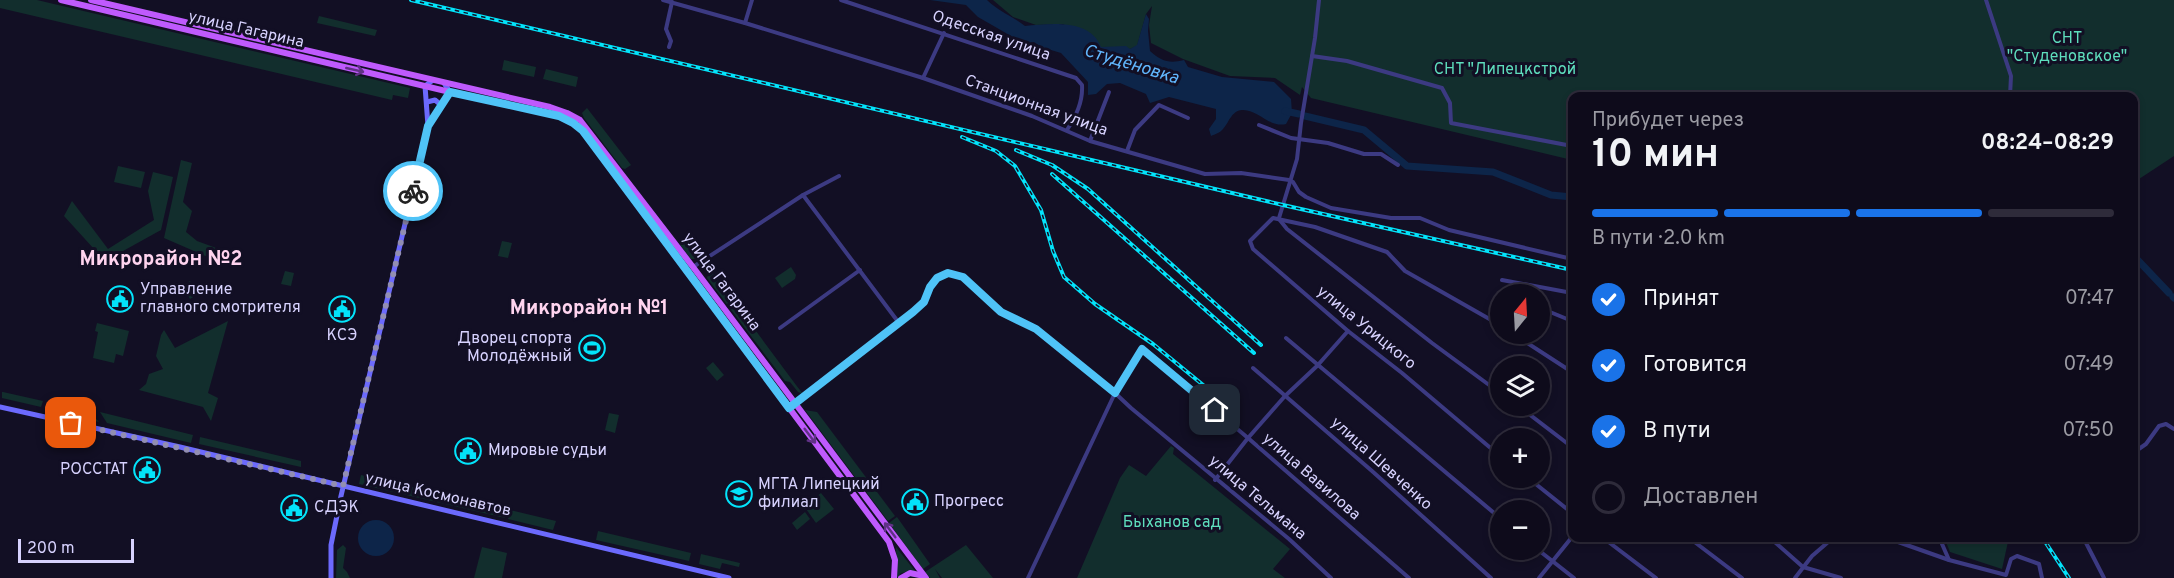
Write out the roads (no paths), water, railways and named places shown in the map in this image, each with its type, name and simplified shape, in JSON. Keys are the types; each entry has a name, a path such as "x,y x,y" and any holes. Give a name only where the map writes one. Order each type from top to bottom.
{"main road":[{"name":"улица Гагарина","path":"61,0 443,82 550,107 567,112 580,120 889,542 895,560 894,578"},
{"name":"улица Гагарина","path":"91,0 425,86 559,116 573,123 583,131 693,267 925,577"},
{"path":"331,578 331,545 343,486 429,123 425,86 433,80"},
{"path":"429,123 450,92 447,84 443,82"},
{"path":"427,102 435,100 441,105"},
{"name":"улица Космонавтов","path":"0,407 729,578"},
{"path":"901,578 910,573 925,577"}],"street":[{"name":"Станционная улица","path":"663,0 922,78 1067,130 1090,141 1205,174 1241,173 1291,181"},
{"path":"745,23 752,0"},
{"name":"Одесская улица","path":"841,0 944,33 1080,81 1083,97 1067,130"},
{"path":"1279,218 1298,159 1319,0"},
{"path":"1986,0 2012,76 2010,92"},
{"path":"669,47 670,41 666,30 672,3"},
{"path":"922,78 944,33"},
{"path":"1312,56 1347,61 1442,88 1450,103 1451,123 1568,145"},
{"path":"1090,141 1108,92"},
{"path":"1127,151 1135,130 1159,105 1188,118"},
{"path":"1259,125 1291,138 1329,143 1364,154 1381,154 1398,165"},
{"path":"693,267 803,195 839,176"},
{"path":"1291,181 1306,198 1331,208 1391,218 1420,218 1449,230 1568,258"},
{"path":"789,408 899,323 803,195"},
{"name":"улица Урицкого","path":"1279,218 1273,218 1259,230 1250,241 1253,249 1490,448"},
{"path":"1279,218 1315,227 1386,252 1405,271 1490,319"},
{"path":"1279,218 1287,229 1424,337 1490,386"},
{"path":"780,328 860,270"},
{"name":"улица Тельмана","path":"899,323 924,302 930,287 937,278 948,273 963,277 1001,312 1036,329 1115,393 1215,480 1289,539 1331,578"},
{"path":"1502,280 1568,293"},
{"path":"1550,312 1568,319"},
{"path":"1215,480 1285,396 1317,366 1348,331"},
{"path":"1286,338 1490,510"},
{"path":"1529,344 1568,369"},
{"name":"улица Вавилова","path":"1115,393 1142,349 1409,578"},
{"name":"улица Шевченко","path":"1253,368 1491,578"},
{"path":"1028,578 1115,393"},
{"path":"1531,416 1568,444"},
{"path":"2138,450 2146,444 2159,426 2166,424 2173,428"},
{"path":"1541,488 1568,510"},
{"path":"1539,578 1568,542"},
{"path":"1609,542 1656,578"},
{"path":"1695,542 1742,578"},
{"path":"1774,542 1803,567 1841,578"},
{"path":"1898,542 1949,560 2006,575 2011,559 2017,556 2039,564 2042,578"},
{"path":"1941,542 1949,560"},
{"path":"2086,542 2104,578"},
{"path":"1795,578 1826,543"},
{"path":"1550,560 1574,578"}],"water":[{"path":"930,0 987,0 1025,26 1057,24 1078,27 1088,31 1101,47 1126,46 1130,49 1137,45 1146,14 1149,19 1150,51 1158,57 1170,62 1184,60 1188,67 1222,77 1274,82 1291,99 1292,113 1286,124 1280,125 1248,110 1238,111 1222,130 1211,136 1209,129 1216,119 1216,109 1169,97 1150,103 1146,94 1120,83 1107,84 1096,94 1088,95 1088,82 1061,53 1041,47 1034,42 1025,44 978,17 966,5"},
{"path":"376,520 389,525 394,538 389,551 376,556 363,551 358,538 363,525"}],"waterway":[{"name":"Студёновка","path":"1285,111 1299,114"},
{"name":"Студёновка","path":"1305,116 1364,130 1407,166 1493,172 1551,195 1568,197"},
{"name":"Студёновка","path":"2138,260 2169,293"}],"railway":[{"path":"411,0 1283,205 1568,269"},
{"path":"962,137 996,151 1015,166 1041,210 1053,251 1064,277 1095,304 1153,344 1208,389"},
{"path":"1016,150 1052,165 1088,189 1261,345"},
{"path":"1052,174 1254,353"},
{"path":"2045,542 2069,578"}],"place":[{"name":"Управление главного смотрителя","path":"120,299"},
{"name":"КСЭ","path":"342,309"},
{"name":"Дворец спорта Молодёжный","path":"592,348"},
{"name":"Мировые судьи","path":"468,451"},
{"name":"РОССТАТ","path":"147,470"},
{"name":"МГТА Липецкий филиал","path":"739,494"},
{"name":"Прогресс","path":"915,502"},
{"name":"СДЭК","path":"294,508"}],"district":[{"name":"Микрорайон №2","path":"161,260"},
{"name":"Микрорайон №1","path":"589,309"}],"park label":[{"name":"СНТ \"Студеновское\"","path":"2067,48"},
{"name":"СНТ \"Липецкстрой","path":"1505,70"},
{"name":"Быханов сад","path":"1172,523"}]}
